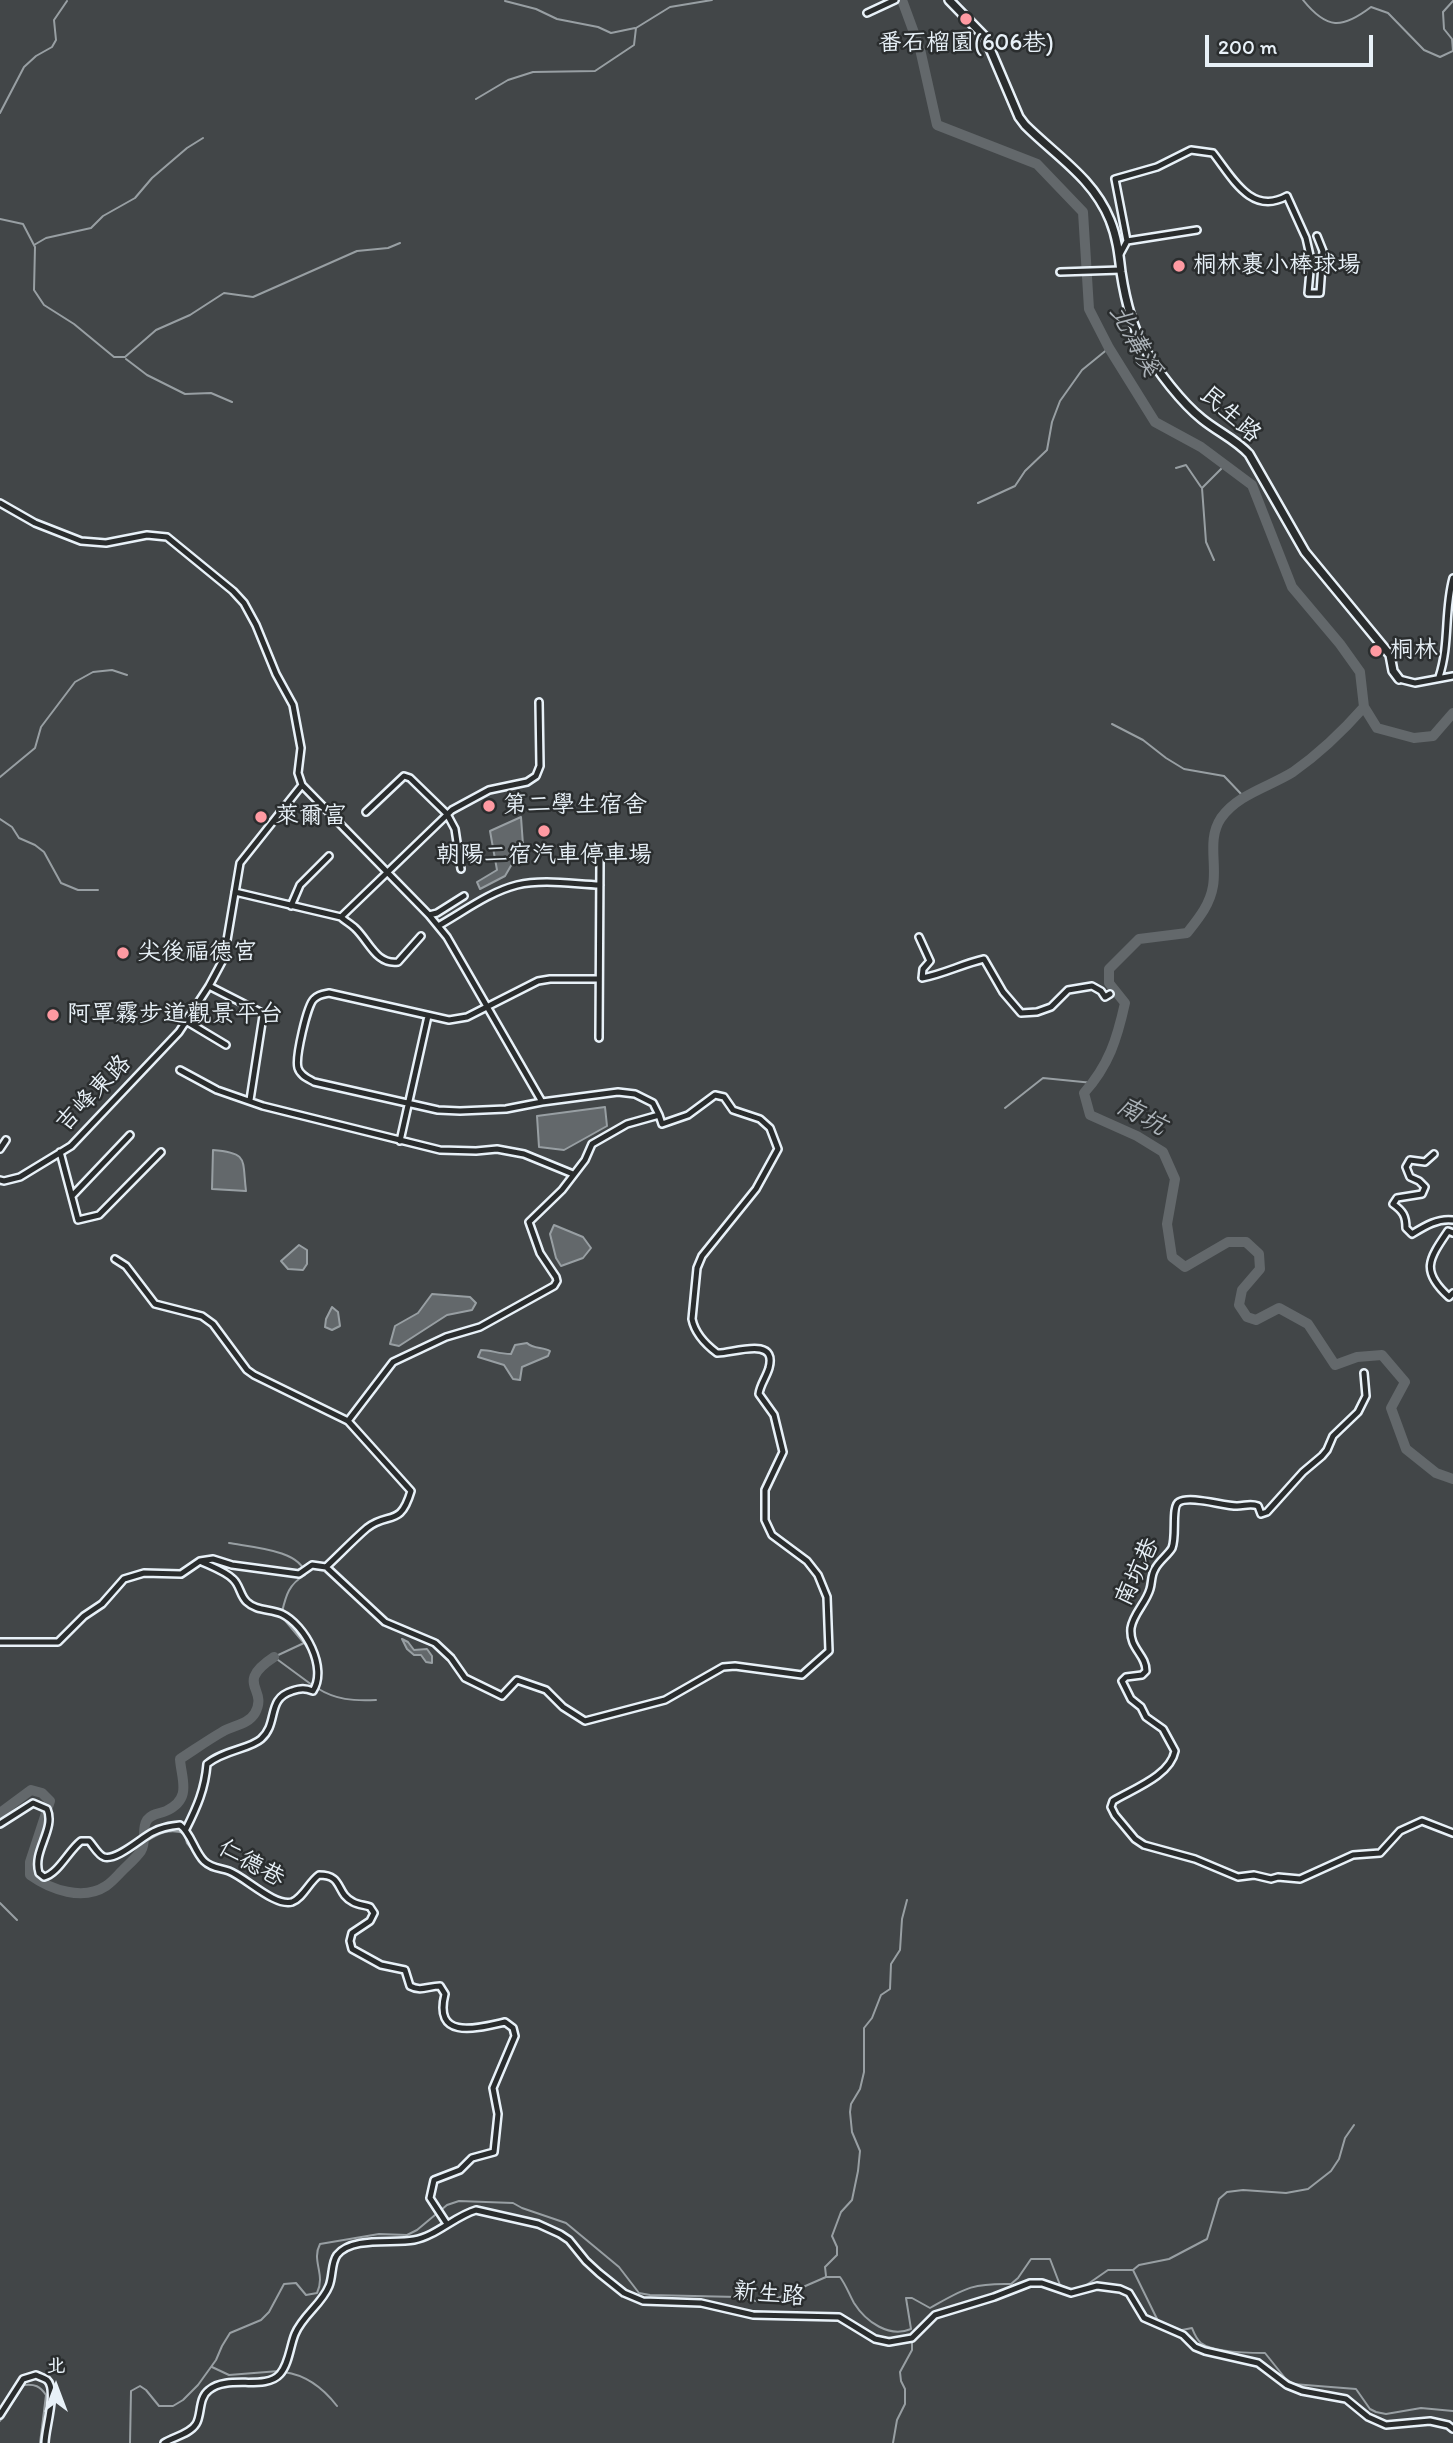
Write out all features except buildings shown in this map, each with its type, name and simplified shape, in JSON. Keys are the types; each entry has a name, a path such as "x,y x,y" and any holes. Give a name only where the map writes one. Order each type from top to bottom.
{"street":[{"path":"870,13 895,0"},
{"name":"民生路","path":"949,0 985,37 1019,117 1093,189 1112,222 1128,307 1145,349 1192,411 1238,442 1250,454 1305,552 1390,655 1393,671 1399,679"},
{"path":"1120,254 1127,241 1115,179 1157,167 1191,150 1200,149 1213,153 1237,184 1252,198 1263,203 1275,203 1286,196 1306,238 1311,260 1308,293 1320,293 1322,251 1317,236"},
{"path":"1127,241 1197,230"},
{"path":"1063,272 1121,270"},
{"path":"0,503 35,523 81,541 106,543 147,535 167,537 244,603 257,625 276,674 293,705 301,748 298,773 302,785 438,926 462,960 542,1101"},
{"path":"1399,679 1415,683 1446,677 1449,595 1453,578"},
{"path":"341,917 447,814 489,790 527,782 536,776 540,766 539,702"},
{"path":"366,812 404,776 424,790 447,814 455,829 461,869"},
{"name":"吉峰東路","path":"0,1180 20,1177 71,1146 179,1032 224,958 240,863 302,785"},
{"path":"291,906 300,885 329,856"},
{"path":"599,1038 600,859"},
{"path":"438,926 501,890 518,885 600,885"},
{"path":"235,892 341,917 355,927 382,960 390,963 398,962 421,936"},
{"path":"429,915 464,896"},
{"path":"919,937 930,961 923,969 922,978 939,975 961,964 984,959 1003,992 1021,1013 1037,1012 1051,1007 1068,990 1092,986 1105,997 1110,994"},
{"path":"0,1642 58,1642 84,1615 102,1604 124,1579 144,1573 181,1574 200,1561 213,1559 232,1565 282,1572 300,1573 312,1565 326,1567 385,1622 435,1643 451,1658 465,1678 502,1696 517,1680 546,1690 563,1707 585,1721 665,1700 723,1667 735,1666 802,1675 829,1651 827,1597 818,1575 807,1561 772,1535 765,1520 765,1490 783,1452 774,1415 759,1394 770,1366 769,1357 762,1350 754,1348 717,1353 705,1343 692,1319 697,1268 702,1256 756,1189 778,1149 770,1128 760,1119 733,1110 724,1097 715,1095 688,1115 662,1124 653,1103 635,1094 618,1092 542,1101 506,1109 460,1111 314,1082 298,1070 297,1060 310,1004 321,994 342,995 428,1016 459,1019 538,981 599,979"},
{"path":"209,986 264,1016 250,1100"},
{"path":"400,1141 428,1016"},
{"path":"186,1021 226,1045"},
{"path":"180,1070 217,1090 263,1106 440,1150 498,1149 524,1154 573,1174"},
{"path":"348,1421 393,1362 446,1337 480,1327 554,1286 556,1277 540,1253 529,1222 562,1190 586,1160 592,1144 627,1124 659,1115"},
{"path":"72,1196 130,1135"},
{"path":"0,1149 6,1140"},
{"path":"60,1152 78,1220 99,1215 161,1152"},
{"path":"1434,1154 1425,1162 1410,1160 1406,1167 1410,1177 1425,1187 1422,1194 1397,1198 1393,1204 1401,1209 1406,1217 1406,1228 1412,1234 1429,1224 1445,1219 1453,1220"},
{"path":"1453,1233 1448,1231 1430,1257 1430,1270 1440,1290 1449,1297 1453,1293"},
{"path":"115,1259 125,1266 155,1304 202,1316 214,1324 247,1370 254,1375 348,1421 411,1491 407,1505 399,1515 370,1526 326,1567"},
{"name":"南坑巷","path":"1364,1373 1364,1404 1333,1436 1327,1450 1267,1512 1261,1514 1258,1506 1252,1504 1236,1506 1181,1500 1175,1504 1172,1548 1154,1570 1150,1591 1131,1626 1131,1642 1146,1664 1146,1671 1142,1675 1122,1681 1131,1699 1146,1717 1163,1729 1175,1751 1172,1763 1148,1781 1113,1801 1111,1807 1135,1839 1144,1845 1195,1859 1238,1877 1254,1875 1270,1879 1300,1879 1353,1855 1380,1853 1401,1831 1422,1821 1453,1833"},
{"path":"0,1825 33,1803 47,1809 50,1816 36,1862 39,1873 44,1877 51,1875 81,1841 89,1841 101,1855 110,1857 164,1827 180,1825 186,1829 203,1792 207,1764 218,1755 261,1740 271,1725 274,1706 282,1694 302,1687 313,1691 318,1683 317,1657 307,1640 285,1616 254,1607 245,1601 234,1579 200,1561"},
{"name":"仁德巷","path":"186,1829 188,1838 205,1863 229,1871 278,1901 289,1903 297,1899 319,1875 330,1875 346,1897 354,1903 370,1907 374,1913 370,1921 352,1933 352,1948 381,1965 405,1970 410,1986 414,1988 421,1990 440,1986 445,1994 441,2008 452,2026 465,2030 505,2022 513,2028 515,2036 493,2088 498,2114 496,2148 491,2154 472,2158 460,2170 434,2180 430,2198 447,2224"},
{"name":"新生路","path":"164,2443 193,2428 198,2422 203,2397 209,2390 226,2383 269,2381 282,2371 295,2333 330,2285 335,2258 347,2246 418,2239 476,2210 538,2224 569,2240 586,2262 599,2273 624,2293 643,2301 701,2303 752,2315 839,2317 875,2339 889,2342 910,2338 935,2315 1030,2283 1042,2283 1071,2293 1097,2287 1120,2288 1129,2293 1144,2318 1178,2334 1195,2347 1258,2363 1287,2385 1346,2399 1368,2417 1386,2425 1430,2421 1448,2425 1453,2429"},
{"path":"0,2415 23,2379 36,2375 48,2381 51,2398 45,2443"}],"shaded area":[{"path":"0,0 1453,0 1453,2443 0,2443"},
{"path":"521,817 523,845 505,876 480,889 477,882 497,870 490,831"},
{"path":"605,1107 607,1126 564,1150 539,1147 537,1116"},
{"path":"213,1150 233,1153 242,1160 246,1191 212,1189"},
{"path":"554,1225 583,1237 591,1248 583,1258 561,1266 556,1258 550,1234"},
{"path":"299,1245 307,1250 307,1264 303,1270 288,1269 281,1261"},
{"path":"432,1294 470,1297 476,1303 472,1310 447,1315 399,1346 390,1344 395,1326 418,1313"},
{"path":"332,1307 338,1312 340,1326 332,1330 325,1327"},
{"path":"527,1343 550,1351 548,1356 522,1367 520,1380 513,1379 504,1365 478,1357 481,1350 511,1354 515,1345"},
{"path":"402,1639 414,1650 427,1649 432,1656 432,1663 426,1662 421,1655 414,1655"}],"waterway":[{"path":"476,99 508,80 533,72 595,71 634,45 636,28 670,7 712,0"},
{"name":"北溝溪","path":"902,0 920,49 937,125 1037,164 1083,212 1089,309 1109,348 1155,422 1201,447 1252,485 1292,587 1360,672 1364,707 1377,728 1414,738 1433,736 1453,713"},
{"path":"1303,0 1320,17 1335,23 1352,19 1371,7 1388,13 1424,50 1440,57 1453,51 1452,39 1444,29 1443,12 1453,1"},
{"path":"0,113 24,67 52,47 56,40 54,20 67,1"},
{"path":"505,1 536,9 557,19 598,27 611,33 635,28"},
{"path":"34,245 46,238 91,228 103,216 135,198 152,178 203,138"},
{"path":"0,219 23,224 35,247 34,290 44,305 74,324 114,357 125,357 156,330 190,315 224,293 253,297 357,251 388,248 400,243"},
{"path":"978,503 1015,486 1025,471 1047,450 1052,422 1060,401 1082,370 1109,348"},
{"path":"126,359 147,375 185,394 211,393 232,402"},
{"path":"1176,468 1186,465 1201,487"},
{"path":"1214,560 1206,542 1202,488 1225,465"},
{"path":"0,777 35,748 41,727 75,682 93,672 112,670 127,675"},
{"name":"南坑","path":"1364,707 1303,765 1245,797 1221,818 1214,834 1214,877 1211,893 1203,911 1187,933 1139,939 1109,969 1109,983 1125,1003 1111,1051 1093,1083 1084,1093 1090,1115 1137,1136 1163,1152 1175,1179 1167,1224 1172,1257 1185,1267 1228,1242 1246,1242 1259,1254 1260,1269 1242,1290 1239,1305 1247,1317 1256,1320 1279,1308 1308,1324 1335,1365 1357,1357 1382,1355 1405,1382 1391,1408 1406,1449 1436,1473 1453,1479"},
{"path":"1112,724 1143,740 1184,769 1224,776 1244,797"},
{"path":"0,819 12,827 19,838 44,852 61,883 78,890 98,890"},
{"path":"1005,1108 1043,1078 1093,1083"},
{"path":"229,1543 274,1551 295,1560 302,1567 305,1575 289,1590 282,1612"},
{"path":"274,1657 304,1643 283,1618"},
{"path":"274,1657 312,1685"},
{"path":"0,1813 31,1790 42,1793 50,1801 30,1862 30,1875 67,1892 87,1893 106,1886 141,1851 147,1820 166,1811 180,1800 184,1788 180,1759 222,1732 248,1720 255,1713 258,1705 254,1686 256,1674 274,1657"},
{"path":"317,1688 345,1699 376,1700"},
{"path":"145,1842 163,1833 184,1833 187,1843 196,1854"},
{"path":"209,1868 230,1875 251,1888"},
{"path":"826,2276 825,2267 837,2255 832,2236 841,2212 852,2200 858,2171 860,2151 852,2132 850,2112 864,2072 864,2028 872,2018 881,1995 890,1989 891,1964 900,1950 902,1919 907,1900"},
{"path":"0,1903 17,1920"},
{"path":"1133,2270 1139,2265 1169,2259 1207,2239 1219,2199 1227,2192 1243,2190 1286,2193 1308,2189 1331,2171 1339,2159 1345,2138 1354,2125"},
{"path":"130,2443 131,2391 140,2386 159,2406 173,2406 183,2400 216,2360 230,2333 261,2320 269,2312 284,2284 296,2283 306,2295 317,2293 320,2280 317,2256 320,2244 379,2234 407,2235 447,2205 459,2201 513,2203 566,2223 619,2267 639,2293 650,2295 738,2297 760,2302 771,2301 826,2277 840,2277 854,2303 865,2316 886,2330 903,2331 911,2329 906,2298 912,2298 930,2308 968,2288 1011,2284 1031,2259 1050,2259 1060,2285 1072,2290 1085,2286 1108,2270 1133,2270 1159,2323"},
{"path":"1177,2331 1192,2328 1199,2341 1214,2348 1265,2353 1293,2384 1356,2389 1370,2409 1376,2412 1386,2414 1421,2408 1453,2411"},
{"path":"893,2443 897,2420 905,2404 905,2389 900,2372 912,2350 912,2342"},
{"path":"212,2367 229,2375 279,2371"},
{"path":"284,2372 300,2376 314,2384 337,2406"},
{"path":"0,2421 24,2385 37,2386 46,2395 40,2443"}],"place":[{"name":"番石榴園(606巷)","path":"966,19"},
{"name":"桐林裹小棒球場","path":"1179,266"},
{"name":"桐林","path":"1376,651"},
{"name":"第二學生宿舍","path":"489,806"},
{"name":"萊爾富","path":"261,817"},
{"name":"朝陽二宿汽車停車場","path":"544,831"},
{"name":"尖後福德宮","path":"123,953"},
{"name":"阿罩霧步道觀景平台","path":"53,1015"}]}
